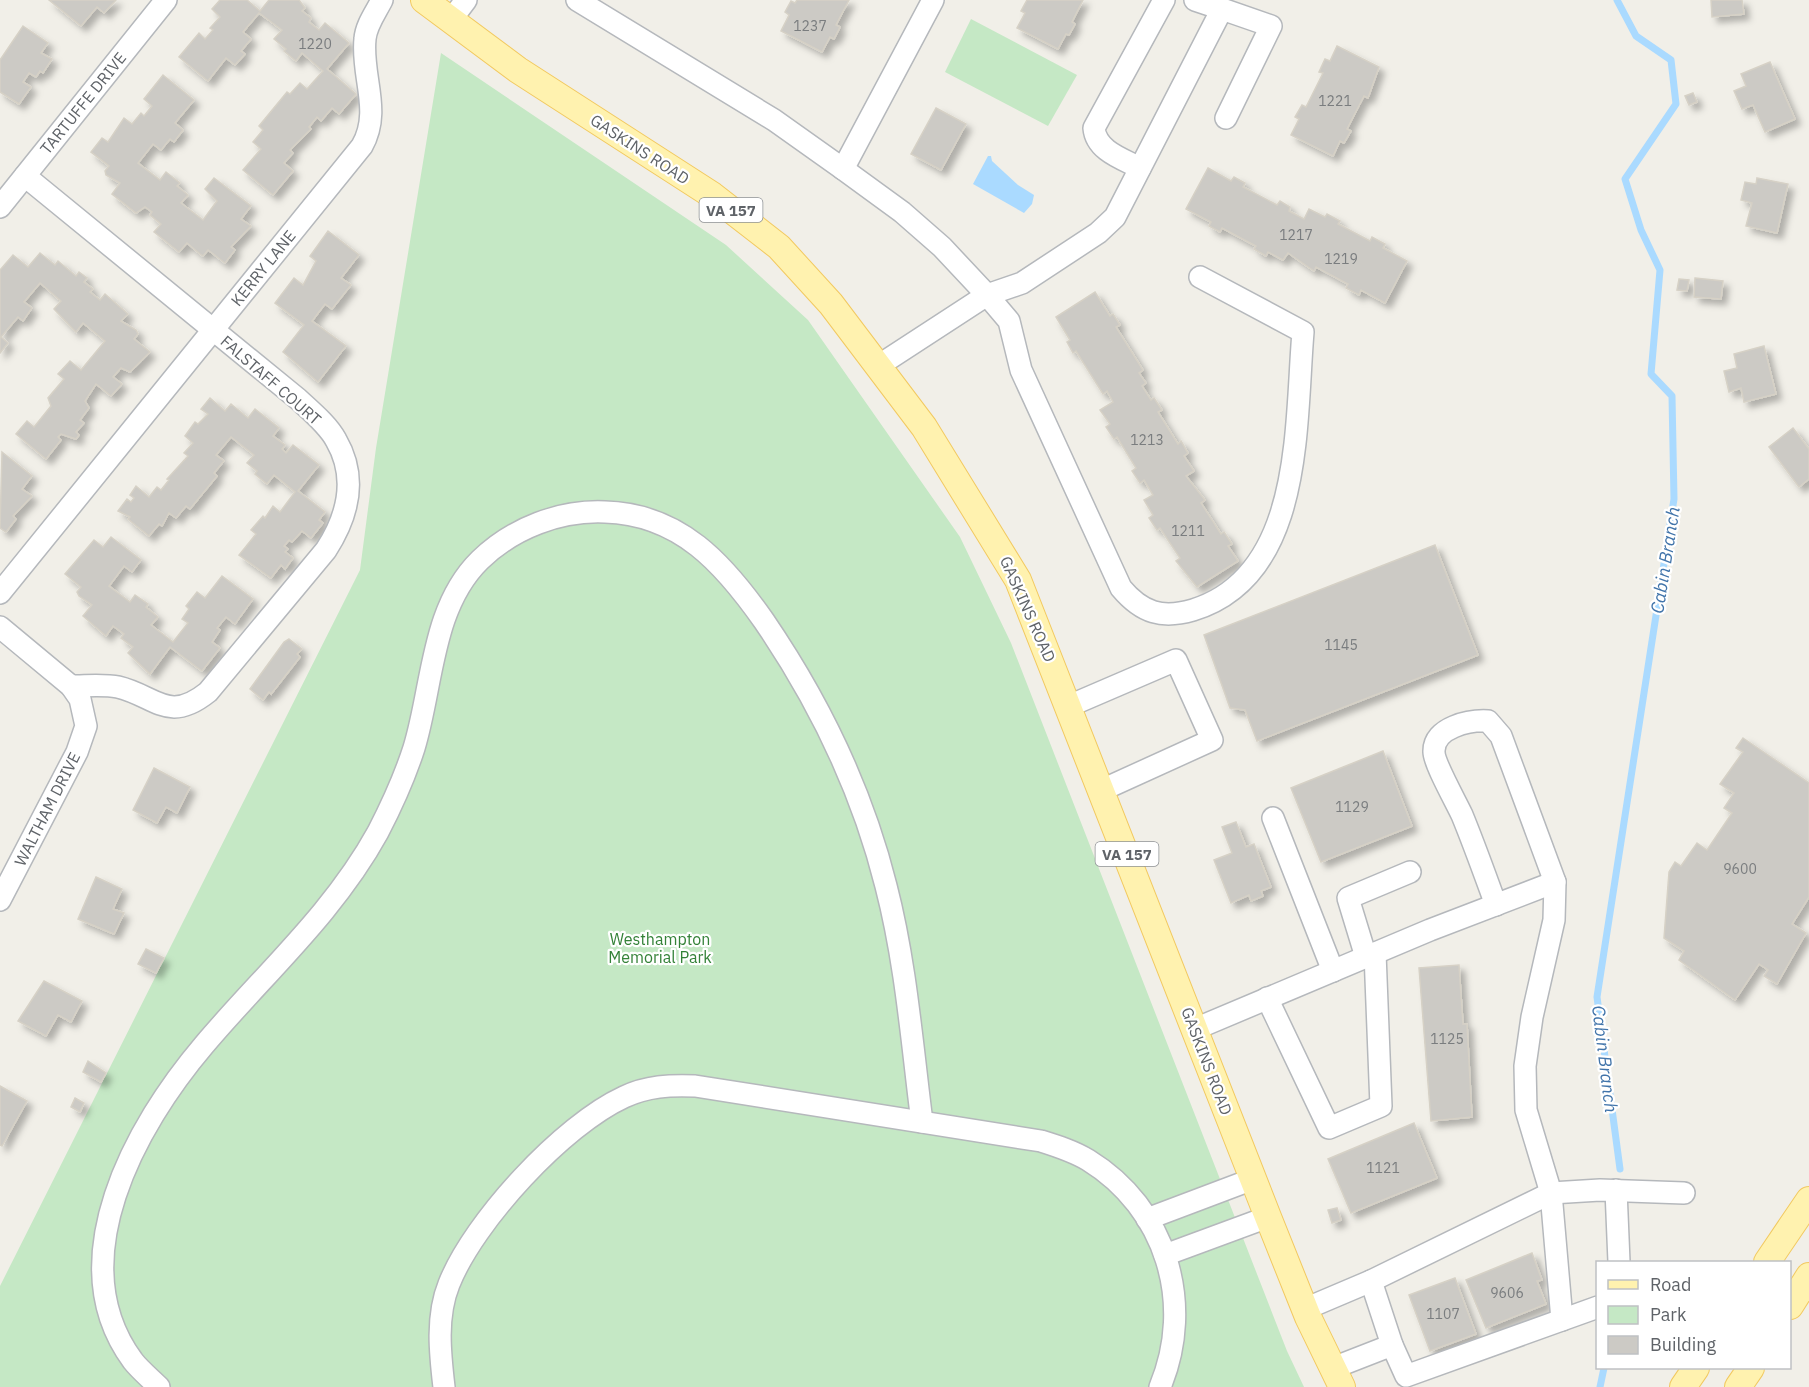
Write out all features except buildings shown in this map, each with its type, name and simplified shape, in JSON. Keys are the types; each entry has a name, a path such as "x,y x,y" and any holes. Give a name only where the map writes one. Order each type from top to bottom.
{"main road":[{"name":"GASKINS ROAD","path":"424,0 458,10 518,70 712,195 779,247 831,304 924,427 995,537 1018,580 1268,1217 1305,1309 1337,1377"},
{"path":"1768,1261 1809,1200"},
{"path":"1791,1304 1809,1276"},
{"path":"1683,1387 1695,1369"},
{"path":"1738,1387 1750,1369"}],"street":[{"name":"TARTUFFE DRIVE","path":"0,207 166,0"},
{"name":"KERRY LANE","path":"0,593 368,136 371,124 371,91 364,40 382,0"},
{"path":"577,0 774,120 902,212 942,247 1008,321 1021,370 1121,588 1132,602 1150,612 1167,616 1213,603 1250,573 1279,526 1291,478 1303,332 1200,277"},
{"path":"843,169 933,0"},
{"path":"1140,168 1100,145 1095,138 1094,128 1164,0"},
{"path":"1195,0 1271,26 1226,118"},
{"path":"878,366 987,295 1022,283 1098,233 1115,217 1222,9"},
{"name":"FALSTAFF COURT","path":"25,176 298,399 336,439 345,461 347,478 347,502 341,526 326,550 207,692 190,705 169,706 117,687 71,686"},
{"path":"159,1387 133,1360 113,1323 105,1295 101,1267 106,1222 127,1166 170,1091 202,1047 308,930 346,883 377,832 414,748 439,639 451,601 466,576 483,557 526,527 580,511 627,512 675,530 713,557 746,595 777,641 804,682 833,736 875,846 895,926 922,1122"},
{"path":"0,627 71,686"},
{"path":"1069,706 1176,660 1212,740 1102,790"},
{"name":"WALTHAM DRIVE","path":"0,900 77,752 86,726 86,716 80,699 71,686"},
{"path":"1496,905 1463,817 1434,752 1437,741 1445,731 1474,720 1488,721 1501,736 1555,882 1554,920 1532,1017 1525,1066 1526,1110 1551,1193 1562,1320"},
{"path":"1273,818 1333,971"},
{"path":"1267,998 1329,1128 1382,1106 1370,955 1348,898 1410,872"},
{"path":"1195,1029 1370,955 1555,882"},
{"path":"444,1387 440,1331 444,1304 449,1284 471,1244 517,1185 543,1157 571,1133 624,1097 662,1085 695,1086 1041,1141 1072,1151 1100,1168 1123,1188 1147,1219 1165,1255 1175,1298 1175,1334 1160,1387"},
{"path":"1147,1219 1253,1179"},
{"path":"1616,1190 1619,1261"},
{"path":"1305,1309 1371,1281 1551,1193 1616,1190 1684,1193"},
{"path":"1165,1255 1268,1217"},
{"path":"1371,1281 1392,1345 1406,1376 1596,1308"},
{"path":"1337,1377 1392,1345"}],"green space":[{"path":"971,19 1077,75 1048,126 945,72"},
{"name":"Westhampton Memorial Park","path":"441,53 726,245 808,320 960,537 1011,643 1287,1351 1304,1387 0,1387 0,1286 360,570 376,448"}],"water":[{"path":"988,156 991,156 992,161 1018,185 1034,195 1032,204 1024,213 973,184"}],"waterway":[{"name":"Cabin Branch","path":"1617,0 1636,36 1671,60 1676,104 1625,179 1641,230 1660,270 1651,374 1672,396 1674,499 1597,997 1620,1169"},
{"name":"Cabin Branch","path":"1600,1387 1604,1369"}]}
